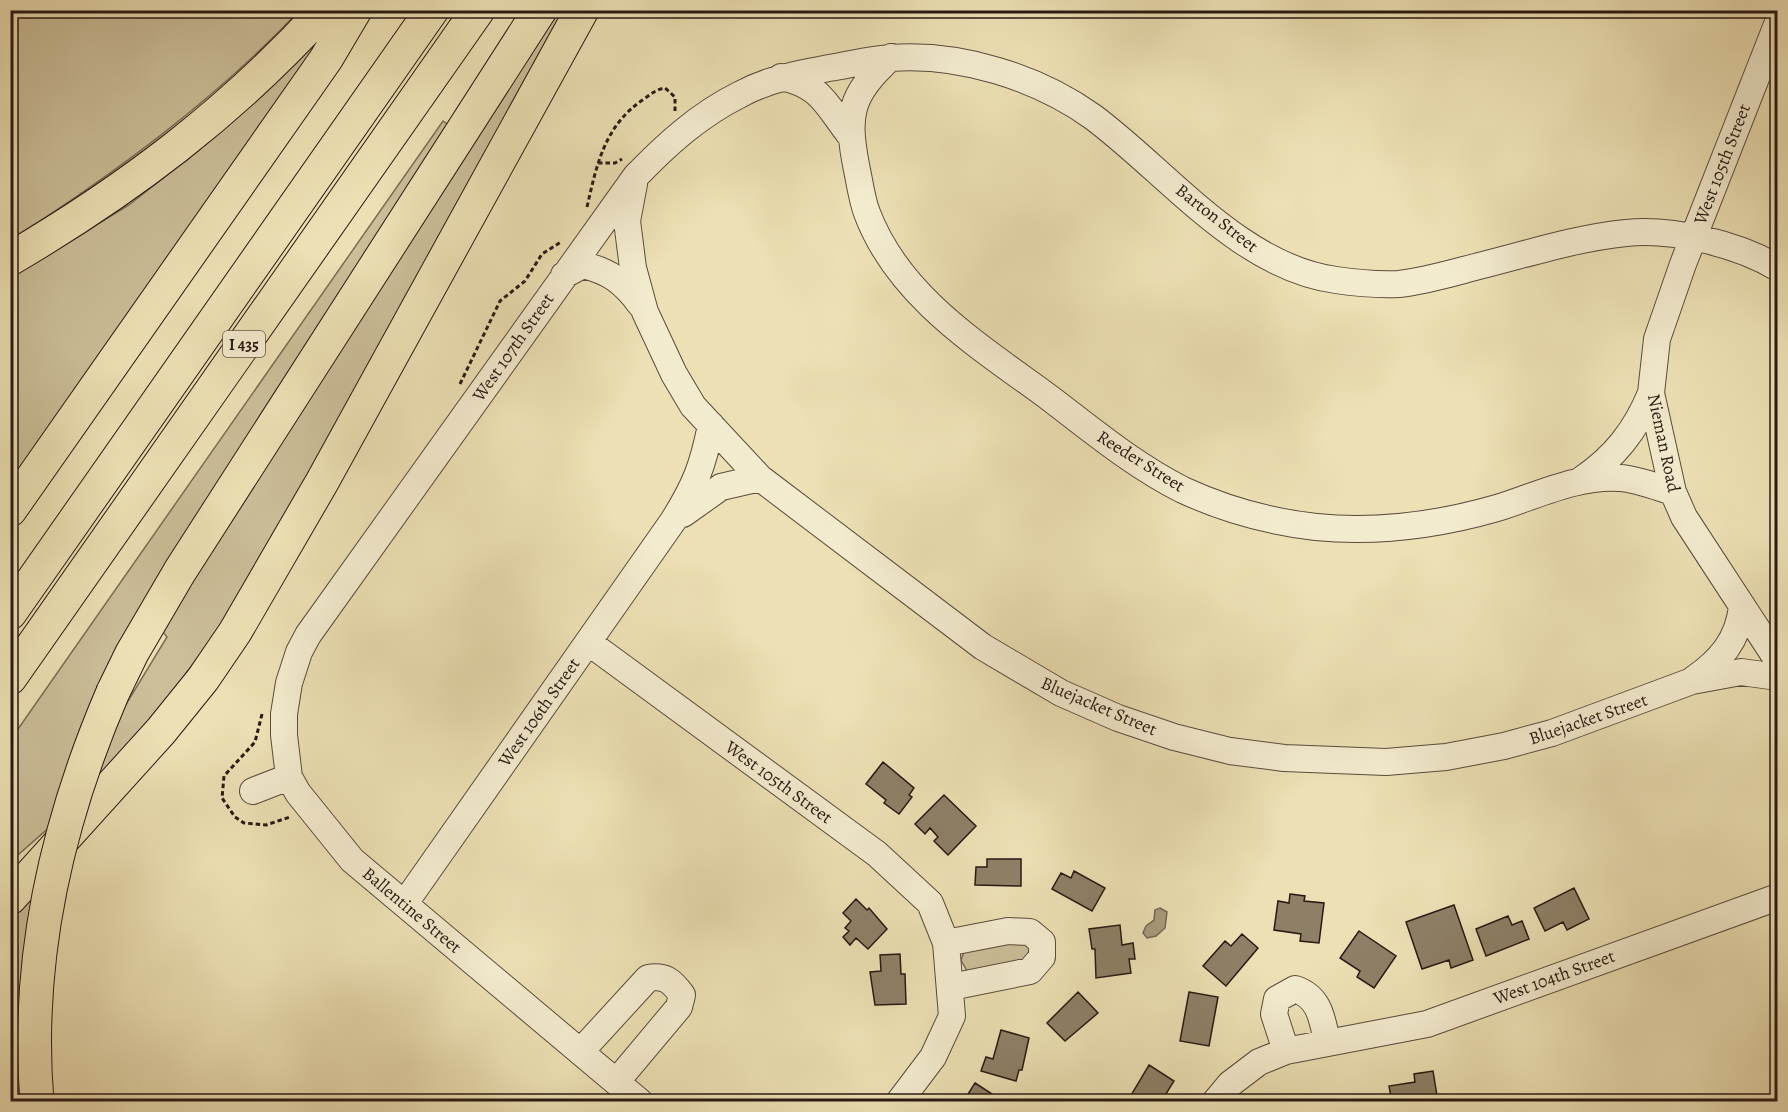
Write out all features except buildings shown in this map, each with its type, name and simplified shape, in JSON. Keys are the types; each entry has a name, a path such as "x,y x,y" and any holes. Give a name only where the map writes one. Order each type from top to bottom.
{"highway":[{"path":"10,260 105,202 170,154 229,105 324,10"},
{"path":"10,510 326,59 355,10"},
{"name":"I 435","path":"10,613 432,10"},
{"name":"I 435","path":"10,678 478,10"},
{"path":"37,1101 36,993 54,863 88,750 113,692 132,653 174,581 540,10"},
{"path":"10,898 122,777 203,678 263,587 582,10"},
{"path":"10,878 77,823"}],"street":[{"name":"West 105th Street","path":"1693,238 1778,22"},
{"name":"Barton Street","path":"891,57 948,60 980,66 1021,79 1061,98 1092,117 1229,231 1261,253 1296,269 1331,279 1398,284 1429,279 1568,244 1630,232 1693,238 1739,250 1778,268"},
{"name":"West 107th Street","path":"289,777 284,714 289,683 299,652 308,635 564,275 630,167 668,143 706,114 739,94 778,77 891,57"},
{"name":"Reeder Street","path":"891,57 868,79 850,116 849,134 866,211 877,236 903,277 931,308 1119,450 1184,490 1264,518 1315,527 1362,530 1407,527 1464,518 1578,481 1621,477 1673,492"},
{"name":"Reeder Street","path":"778,77 801,81 815,90 849,134"},
{"name":"Bluejacket Street","path":"630,167 627,221 633,268 645,312"},
{"name":"Nieman Road","path":"1693,238 1658,339 1651,393 1673,492 1684,517 1778,661"},
{"name":"Bluejacket Street","path":"564,275 583,265 605,271 627,286 645,312 674,374 693,406 760,478 983,647 1061,693 1118,718 1174,737 1230,750 1338,762 1386,762 1446,756 1504,746 1552,733 1692,681 1741,672 1778,677"},
{"name":"Reeder Street","path":"1578,481 1604,464 1620,448 1642,416 1651,393"},
{"name":"West 106th Street","path":"405,903 673,521 694,488 704,462 711,425"},
{"name":"West 106th Street","path":"673,521 721,487 760,478"},
{"name":"Bluejacket Street","path":"1692,681 1712,666 1726,651 1740,626 1742,607"},
{"name":"West 105th Street","path":"588,642 877,854 930,903 946,943 952,1016 933,1057 899,1101"},
{"path":"253,791 289,777"},
{"name":"Ballentine Street","path":"289,777 298,793 352,860 582,1050 640,1101"},
{"name":"West 104th Street","path":"1215,1101 1230,1084 1259,1062 1286,1051 1327,1041 1427,1023 1778,897"},
{"path":"946,943 1008,931 1030,932 1042,942 1042,957 1030,971 951,987"},
{"path":"582,1050 648,978 660,976 673,982 682,994 679,1007 617,1081"},
{"path":"1286,1051 1274,1014 1277,999 1295,989 1305,993 1316,1002 1327,1041"}],"path":[{"path":"630,167 615,163 598,163 605,144 625,112 655,91 665,88 675,96 677,102 672,116"}],"shaded area":[{"path":"10,11 299,11 233,75 162,134 88,189 11,240"},
{"path":"555,11 566,11 270,546 220,627 165,702 85,795 103,742 167,637 159,627"},
{"path":"309,43 315,50 11,485 11,277 129,205 201,148"},
{"path":"443,121 450,126 52,825 11,861 11,739"},
{"path":"36,890 25,1101 11,1101 10,917"},
{"path":"1160,908 1167,912 1165,928 1156,936 1147,938 1143,933 1146,926 1154,920 1155,910"},
{"path":"1029,940 1032,959 974,973 967,971 961,960 965,949"}]}
